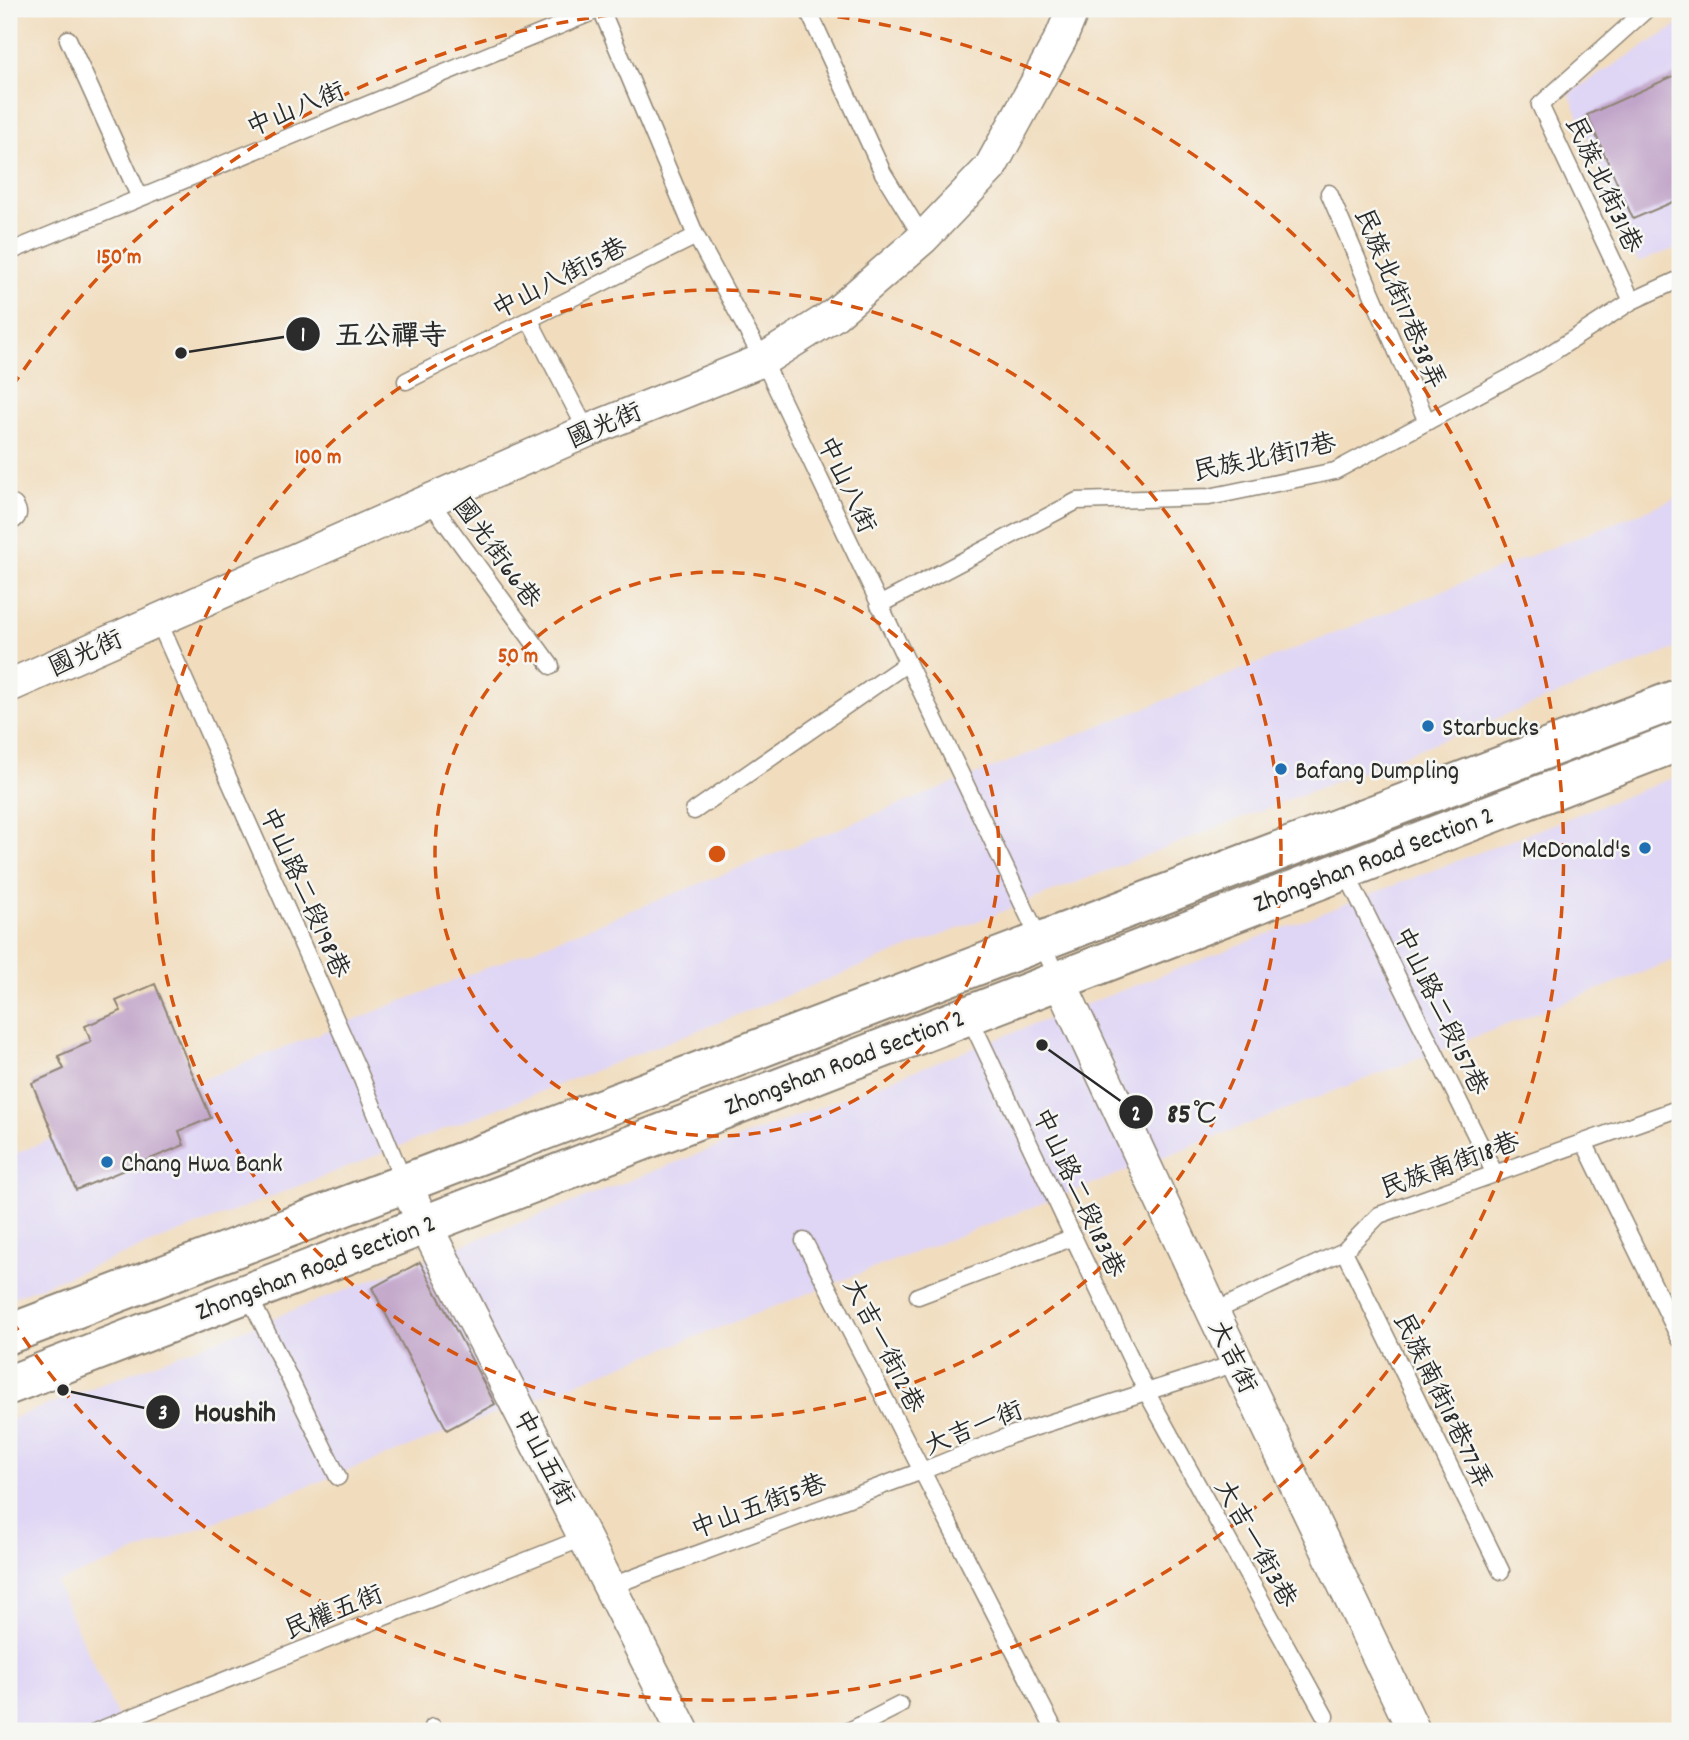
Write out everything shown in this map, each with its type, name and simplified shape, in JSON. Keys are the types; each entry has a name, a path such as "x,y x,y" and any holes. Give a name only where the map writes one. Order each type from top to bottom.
{"main road":[{"name":"Zhongshan Road Section 2","path":"9,1334 1680,698"},
{"name":"Zhongshan Road Section 2","path":"9,1385 1058,978 1680,741"}],"street":[{"name":"國光街","path":"9,686 587,430 763,360 834,315 923,238 990,167 1061,38 1073,9"},
{"name":"大吉街","path":"1058,978 1237,1363 1414,1731"},
{"name":"中山五街","path":"405,1185 683,1731"}],"lane":[{"name":"中山八街","path":"9,252 600,9 696,236 763,360 1058,978"},
{"name":"民族北街31巷","path":"1632,301 1541,105 1647,9"},
{"path":"808,10 883,173 923,238"},
{"path":"68,39 140,198"},
{"name":"民族北街17巷38弄","path":"1329,193 1427,422"},
{"name":"中山八街15巷","path":"406,381 696,236"},
{"name":"民族北街17巷","path":"878,605 1077,501 1209,498 1335,471 1531,366 1632,301 1680,279"},
{"path":"529,320 587,430"},
{"name":"國光街66巷","path":"429,500 551,666"},
{"name":"中山路二段198巷","path":"158,620 359,1072 405,1185"},
{"path":"694,811 906,664"},
{"name":"中山路二段157巷","path":"1344,869 1495,1174"},
{"name":"中山路二段183巷","path":"968,1013 1147,1393"},
{"name":"民族南街18巷","path":"1213,1312 1343,1251 1379,1215 1680,1108"},
{"path":"1584,1142 1680,1339"},
{"path":"918,1296 1074,1237"},
{"name":"大吉一街12巷","path":"804,1241 922,1471"},
{"name":"民族南街18巷77弄","path":"1343,1251 1501,1571"},
{"path":"247,1292 338,1477"},
{"name":"大吉一街","path":"1055,1731 922,1471 1011,1435 1237,1363"},
{"name":"大吉一街3巷","path":"1147,1393 1325,1716"},
{"name":"中山五街5巷","path":"611,1586 922,1471"},
{"name":"民權五街","path":"97,1731 586,1537"},
{"path":"849,1731 900,1705"}],"shaded area":[{"path":"1680,24 1680,247 1638,262 1569,93"},
{"path":"1680,497 1680,647 9,1299 9,1156"},
{"path":"1680,775 1680,958 56,1583 124,1731 9,1731 9,1420"}],"building":[{"path":"1680,73 1680,199 1633,219 1587,115"},
{"path":"155,984 211,1118 179,1131 184,1145 76,1190 32,1083 64,1069 58,1056 91,1042 85,1026 121,1011 116,1001"},
{"path":"420,1262 495,1404 447,1430 372,1288"}],"place":[{"name":"五公禪寺","path":"181,353"},
{"name":"Starbucks","path":"1428,726"},
{"name":"Bafang Dumpling","path":"1281,769"},
{"name":"McDonald's","path":"1645,848"},
{"name":"85℃","path":"1042,1045"},
{"name":"Chang Hwa Bank","path":"107,1162"},
{"name":"Houshih","path":"63,1390"}]}
